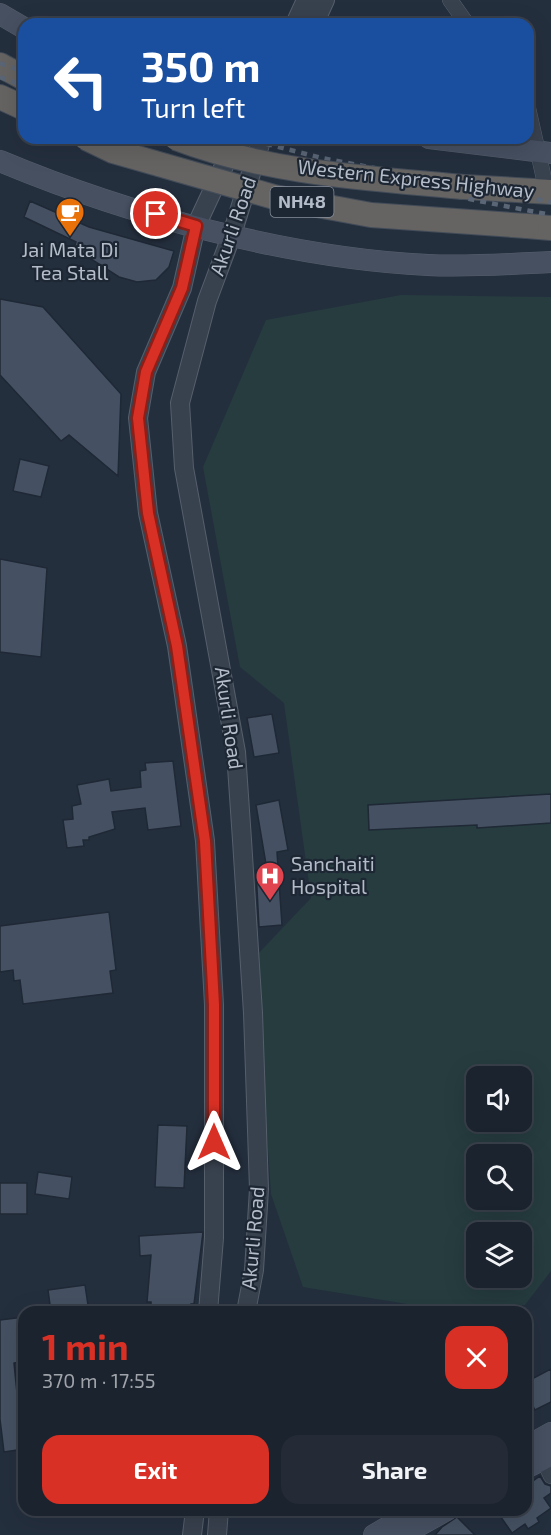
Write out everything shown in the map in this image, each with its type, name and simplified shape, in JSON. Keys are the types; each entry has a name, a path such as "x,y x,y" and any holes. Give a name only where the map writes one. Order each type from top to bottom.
{"highway":[{"path":"0,65 18,75"},
{"path":"0,97 18,105"},
{"name":"Western Express Highway","path":"98,144 113,151 274,197 371,215 539,227"},
{"name":"Western Express Highway","path":"196,144 239,157 333,174 464,187 549,192"}],"main road":[{"path":"0,14 18,24"},
{"path":"475,144 545,153"},
{"path":"0,161 57,185 196,226 290,248 428,265 551,262"},
{"path":"543,1464 551,1433"},
{"path":"374,1535 406,1516"},
{"path":"402,1535 436,1516"}],"street":[{"path":"298,18 306,0"},
{"path":"317,18 325,0"},
{"path":"450,0 463,18"},
{"path":"534,124 545,153 549,192"},
{"name":"Akurli Road","path":"208,1306 214,1238 214,1005 205,841 177,646 148,513 138,418 146,372 182,288 196,226 234,144"},
{"name":"Akurli Road","path":"247,1306 254,1270 259,1189 253,1012 242,829 236,752 184,468 180,403 207,301 232,234 260,144"},
{"path":"192,1535 194,1516"},
{"path":"216,1535 218,1516"}],"green space":[{"path":"401,295 551,297 551,1271 525,1305 407,1304 303,1287 271,1194 255,957 311,898 284,703 240,667 203,467 266,320"}],"building":[{"path":"30,201 89,227 174,251 169,267 156,280 137,282 119,277 74,248 76,242 24,217"},
{"path":"0,299 43,307 121,394 118,476 69,435 61,441 0,375"},
{"path":"20,459 49,466 41,497 13,491"},
{"path":"0,559 47,568 41,657 0,652"},
{"path":"272,714 279,753 254,757 247,718"},
{"path":"173,761 181,826 148,830 145,808 112,812 115,829 89,837 89,840 83,840 84,846 67,848 63,820 73,819 72,806 81,804 77,785 109,779 111,791 141,787 140,771 146,770 145,763"},
{"path":"551,794 551,823 477,828 477,825 369,830 368,805"},
{"path":"279,800 288,850 277,852 282,925 259,927 256,870 267,870 256,805"},
{"path":"109,912 116,970 110,971 113,993 23,1004 20,980 14,981 13,970 0,972 0,926"},
{"path":"158,1125 187,1126 184,1188 155,1187"},
{"path":"38,1172 72,1177 69,1199 35,1194"},
{"path":"0,1183 27,1183 27,1214 0,1214"},
{"path":"203,1232 194,1304 191,1306 151,1306 151,1302 147,1302 151,1255 140,1256 139,1236"},
{"path":"85,1285 88,1306 50,1306 48,1290"},
{"path":"18,1318 18,1362 14,1363 18,1393 18,1450 4,1452 0,1419 0,1320"},
{"path":"551,1369 551,1402 535,1410 532,1404 532,1379"},
{"path":"540,1476 545,1484 551,1486 551,1493 544,1498 551,1508 537,1518 539,1522 528,1529 525,1524 512,1533 500,1516 532,1516 532,1482"},
{"path":"457,1517 475,1535 435,1535 442,1527"}],"railway":[{"path":"0,63 18,70"},
{"path":"0,77 18,84"},
{"path":"212,144 320,170 551,215"},
{"path":"267,144 322,158 551,202"}],"place":[{"name":"Jai Mata Di Tea Stall","path":"70,238"},
{"name":"Sanchaiti Hospital","path":"270,902"}],"route":[{"path":"156,214 196,226 182,288 146,372 138,418 148,513 177,646 205,841 214,1005 214,1142"}]}
